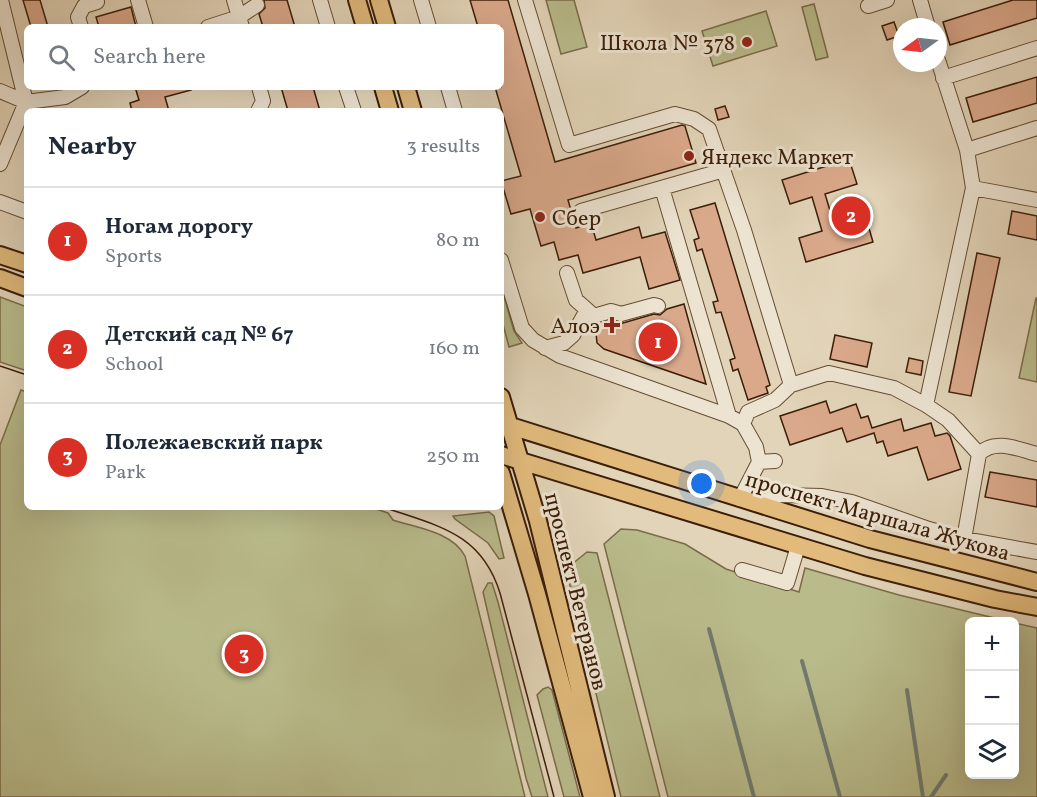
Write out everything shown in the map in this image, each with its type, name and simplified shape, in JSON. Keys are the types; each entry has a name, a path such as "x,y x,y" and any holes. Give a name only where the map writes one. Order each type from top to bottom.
{"main road":[{"path":"357,0 364,24"},
{"path":"379,0 386,24"},
{"path":"384,90 389,108"},
{"path":"407,90 412,108"},
{"path":"0,255 24,263"},
{"path":"0,278 24,287"},
{"name":"проспект Ветеранов","path":"505,424 521,461 538,520 606,797"},
{"name":"проспект Маршала Жукова","path":"505,424 870,539 1037,582"},
{"path":"504,456 798,546 933,584 1037,608"},
{"name":"проспект Ветеранов","path":"504,483 537,594 592,797"}],"street":[{"path":"0,164 26,102 1,0"},
{"path":"138,0 145,24"},
{"path":"234,0 241,22 257,5"},
{"path":"320,0 327,24"},
{"path":"421,0 428,24"},
{"path":"525,0 569,145 675,114 694,119 709,129 744,230 791,385"},
{"path":"868,6 887,0"},
{"path":"920,0 925,18"},
{"path":"80,24 78,17 84,6 99,1"},
{"path":"943,78 1037,48"},
{"path":"926,405 973,188 967,150 941,72"},
{"path":"0,91 26,102 65,97 77,90"},
{"path":"260,90 263,101 260,108"},
{"path":"347,90 350,108"},
{"path":"445,108 449,91"},
{"path":"449,91 454,108"},
{"path":"967,150 1037,128"},
{"path":"581,211 724,170"},
{"path":"662,188 729,416"},
{"path":"973,188 1037,201"},
{"path":"0,202 24,211"},
{"path":"744,230 759,226"},
{"path":"504,270 522,328 533,340 545,348 560,356 743,423 756,447 759,462 748,501 781,495 822,496 852,502 964,539 1037,552"},
{"path":"567,273 576,300 594,316 611,311 621,314 654,305 658,306"},
{"path":"545,348 564,343 573,335 587,310"},
{"path":"743,423 748,412 775,400 791,385 830,373 894,388 926,405 948,420 979,454"},
{"path":"964,539 979,454 985,448 995,444 1037,454"},
{"path":"759,462 775,461"},
{"path":"742,570 787,583 798,546"}],"green space":[{"path":"546,0 574,0 587,47 561,54"},
{"path":"814,4 828,57 816,60 802,7"},
{"path":"766,11 777,46 713,66 702,31"},
{"path":"504,296 514,331 522,343 509,347 504,328"},
{"path":"0,297 24,306 24,370 0,362"},
{"path":"1037,298 1037,382 1019,378"},
{"path":"21,390 24,391 24,510 379,510 388,513 393,520 434,532 452,541 465,556 525,797 0,797 0,445"},
{"path":"489,512 494,516 504,558 499,559 488,543 453,516"},
{"path":"621,529 637,530 685,544 726,569 799,592 805,568 899,595 990,617 965,617 965,779 1019,779 1019,624 1037,628 1037,797 668,797 604,544"},
{"path":"587,552 597,553 660,797 621,797 566,569"},
{"path":"488,583 492,583 498,602 548,797 532,797 526,778 483,592"},
{"path":"548,687 552,690 580,797 564,797 537,695"}],"building":[{"path":"23,0 40,0 47,24 30,24"},
{"path":"264,0 287,0 294,24 262,24 259,14 265,8"},
{"path":"470,0 508,0 555,162 685,126 696,163 568,200 576,228 591,223 596,240 639,227 642,238 665,232 680,280 649,289 640,257 583,273 578,255 559,260 554,242 541,246 530,209 511,214 504,191 504,180 521,176 504,118 504,108 501,108 496,90 504,90 504,24 477,24"},
{"path":"1013,0 1037,0 1037,18 950,45 947,21"},
{"path":"131,7 135,24 98,24 96,17"},
{"path":"893,22 893,38 887,40 882,26"},
{"path":"1037,77 1037,103 973,122 966,98"},
{"path":"136,90 191,90 165,97 168,108 131,108 130,103 139,100"},
{"path":"282,90 314,90 319,108 287,108"},
{"path":"725,106 729,117 718,120 715,109"},
{"path":"849,159 857,184 825,194 835,227 866,218 873,242 806,262 799,238 822,231 812,197 790,204 782,180"},
{"path":"715,203 770,385 766,387 768,393 748,400 738,369 733,371 730,360 735,358 721,312 716,313 713,302 718,301 702,249 697,251 694,240 699,238 690,210"},
{"path":"1012,211 1037,216 1037,240 1008,234"},
{"path":"977,253 1000,258 971,396 949,392"},
{"path":"684,304 706,384 604,349 597,343 596,333 603,325 623,323 654,314 660,315 667,309"},
{"path":"835,335 872,343 867,367 830,359"},
{"path":"909,358 923,361 921,375 906,372"},
{"path":"826,401 830,413 856,404 861,418 868,416 872,428 901,419 904,431 931,423 935,436 947,433 950,436 961,469 928,480 917,447 888,456 883,441 877,443 874,433 847,442 842,428 790,445 780,416"},
{"path":"990,472 1037,480 1037,507 985,497"}],"waterway":[{"path":"709,629 754,797"},
{"path":"802,661 840,797"},
{"path":"907,690 923,797"},
{"path":"931,797 946,775"}],"tram line":[{"path":"0,366 24,374"},
{"path":"392,510 439,526 455,534 481,556 492,573 500,593 554,797"}],"place":[{"name":"Школа № 378","path":"747,42"},
{"name":"Яндекс Маркет","path":"689,156"},
{"name":"Детский сад № 67","path":"851,216"},
{"name":"Сбер","path":"540,217"},
{"name":"Алоэ","path":"612,325"},
{"name":"Ногам дорогу","path":"658,342"},
{"name":"Полежаевский парк","path":"244,654"}]}
